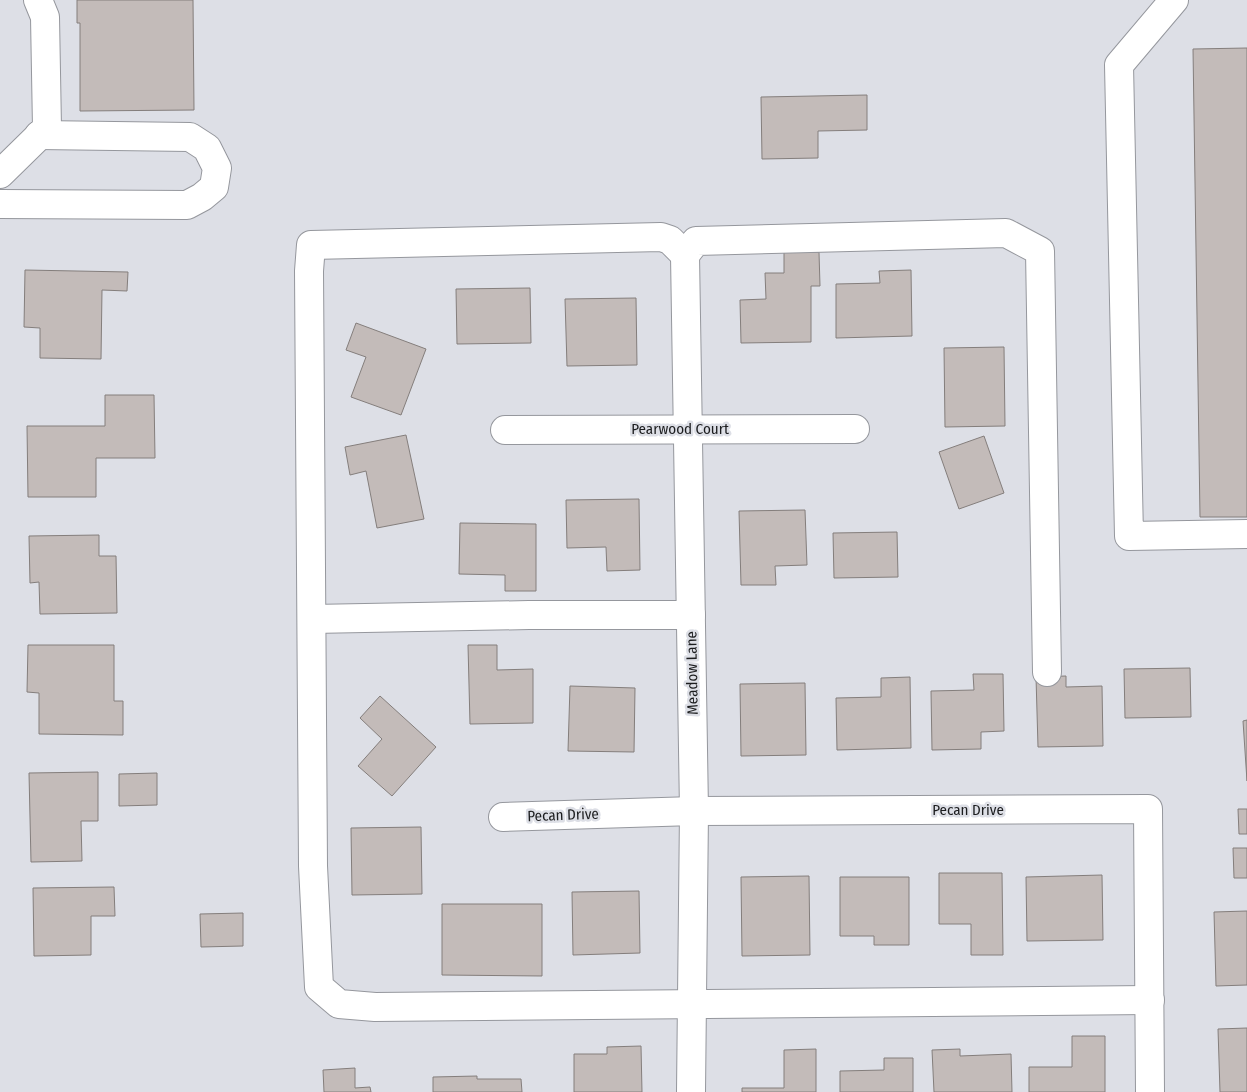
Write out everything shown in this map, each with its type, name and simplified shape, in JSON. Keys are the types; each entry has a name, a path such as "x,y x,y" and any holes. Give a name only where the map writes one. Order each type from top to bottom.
{"street":[{"path":"1174,0 1119,65 1129,536 1247,534"},
{"path":"0,174 43,132 42,9"},
{"path":"0,204 187,205 202,197 214,187 218,168 207,148 190,137 43,132"},
{"path":"1047,672 1040,251 1006,233 696,240 686,255 670,240 661,237 311,246 309,280 313,866 319,987 339,1004 375,1007 1150,1000"},
{"name":"Meadow Lane","path":"686,255 694,812 691,1092"},
{"name":"Pearwood Court","path":"505,430 855,429"},
{"path":"312,620 529,615 691,615"},
{"name":"Pecan Drive","path":"503,817 694,812 1148,808 1150,1092"}],"building":[{"path":"77,0 193,0 194,110 80,111 80,23 77,23"},
{"path":"1247,48 1247,517 1200,517 1193,49"},
{"path":"867,95 867,130 818,131 818,158 762,159 761,97"},
{"path":"784,252 819,252 820,286 811,286 811,342 741,343 740,300 766,299 765,273 784,273"},
{"path":"25,270 128,272 127,291 102,290 101,359 40,358 40,328 24,327"},
{"path":"911,270 912,336 836,338 836,284 880,283 879,271"},
{"path":"530,288 531,343 457,344 456,289"},
{"path":"636,298 637,365 567,366 565,299"},
{"path":"356,323 426,349 401,415 351,397 366,357 346,350"},
{"path":"1004,347 1005,426 945,427 944,348"},
{"path":"105,395 154,395 155,458 96,458 96,497 28,497 27,426 105,426"},
{"path":"406,435 424,519 377,528 366,471 350,475 345,447"},
{"path":"984,436 1004,493 959,509 939,452"},
{"path":"639,499 640,570 607,571 606,547 567,548 566,500"},
{"path":"805,510 807,565 775,566 776,585 741,585 739,511"},
{"path":"460,523 536,524 536,591 505,591 505,575 459,574"},
{"path":"897,532 898,577 834,578 833,533"},
{"path":"99,535 99,556 116,556 117,613 40,614 39,582 30,583 29,536"},
{"path":"28,645 114,645 114,701 123,701 123,735 39,734 39,693 27,692"},
{"path":"468,645 497,645 497,670 533,669 533,723 470,724"},
{"path":"1190,668 1191,717 1125,718 1124,669"},
{"path":"973,674 1003,674 1004,731 981,732 981,749 932,750 931,691 974,690"},
{"path":"1066,676 1066,687 1102,686 1103,746 1038,747 1036,677"},
{"path":"910,677 911,748 837,750 836,698 881,697 881,678"},
{"path":"805,683 806,755 741,756 740,684"},
{"path":"570,686 635,688 634,752 568,751"},
{"path":"380,696 436,747 392,796 358,766 382,739 360,718"},
{"path":"1247,720 1247,781 1243,721"},
{"path":"98,772 98,821 81,821 82,861 31,862 29,773"},
{"path":"157,773 157,805 119,806 119,774"},
{"path":"1238,809 1247,809 1247,834 1239,834"},
{"path":"421,827 422,894 352,895 351,828"},
{"path":"1233,848 1247,848 1247,878 1234,878"},
{"path":"939,873 1002,873 1003,955 971,955 971,924 939,924"},
{"path":"1102,875 1103,940 1027,941 1026,877"},
{"path":"809,876 810,955 742,956 741,877"},
{"path":"840,877 909,877 909,945 874,945 874,936 840,936"},
{"path":"114,887 115,916 91,916 91,955 34,956 33,888"},
{"path":"639,891 640,953 573,955 572,892"},
{"path":"442,904 542,904 542,976 442,975"},
{"path":"1247,911 1247,985 1216,986 1214,912"},
{"path":"243,913 243,946 201,947 200,914"},
{"path":"1247,1028 1247,1092 1220,1092 1218,1029"},
{"path":"1072,1036 1105,1036 1105,1092 1029,1092 1029,1067 1072,1067"},
{"path":"641,1046 642,1092 574,1092 574,1054 607,1054 607,1047"},
{"path":"816,1049 816,1092 742,1092 742,1088 784,1088 784,1050"},
{"path":"960,1049 960,1056 1011,1054 1012,1092 934,1092 932,1050"},
{"path":"884,1058 913,1058 913,1092 840,1092 840,1071 884,1070"},
{"path":"355,1068 355,1088 370,1087 371,1092 324,1092 323,1070"},
{"path":"477,1076 477,1079 521,1079 522,1092 433,1092 433,1077"}]}
